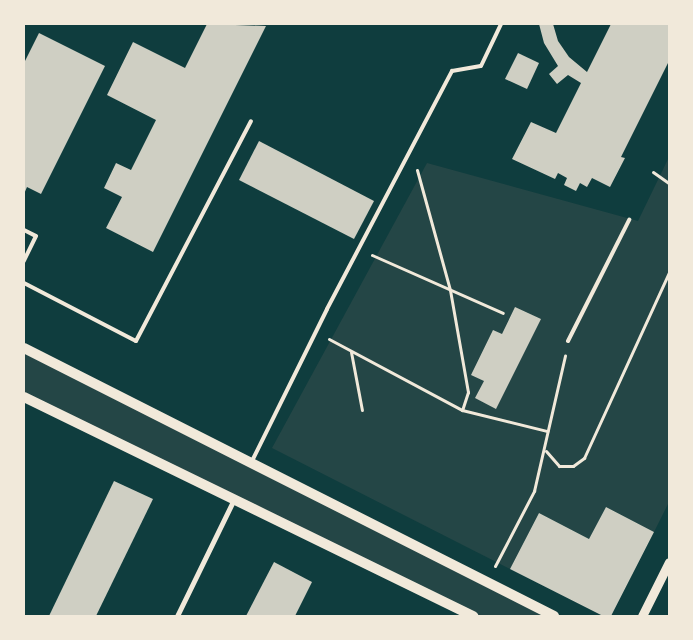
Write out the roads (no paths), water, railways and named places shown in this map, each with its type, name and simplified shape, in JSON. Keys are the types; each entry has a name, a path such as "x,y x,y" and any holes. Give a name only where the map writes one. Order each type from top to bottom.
{"main road":[{"path":"24,348 554,616"},
{"path":"24,398 473,616"}],"street":[{"path":"177,616 234,499"},
{"path":"642,616 669,562"}],"lane":[{"path":"251,463 315,332 452,71 480,66 501,24"},
{"path":"24,283 136,341 251,122"},
{"path":"568,341 629,220"},
{"path":"24,230 36,236 24,261"}]}
